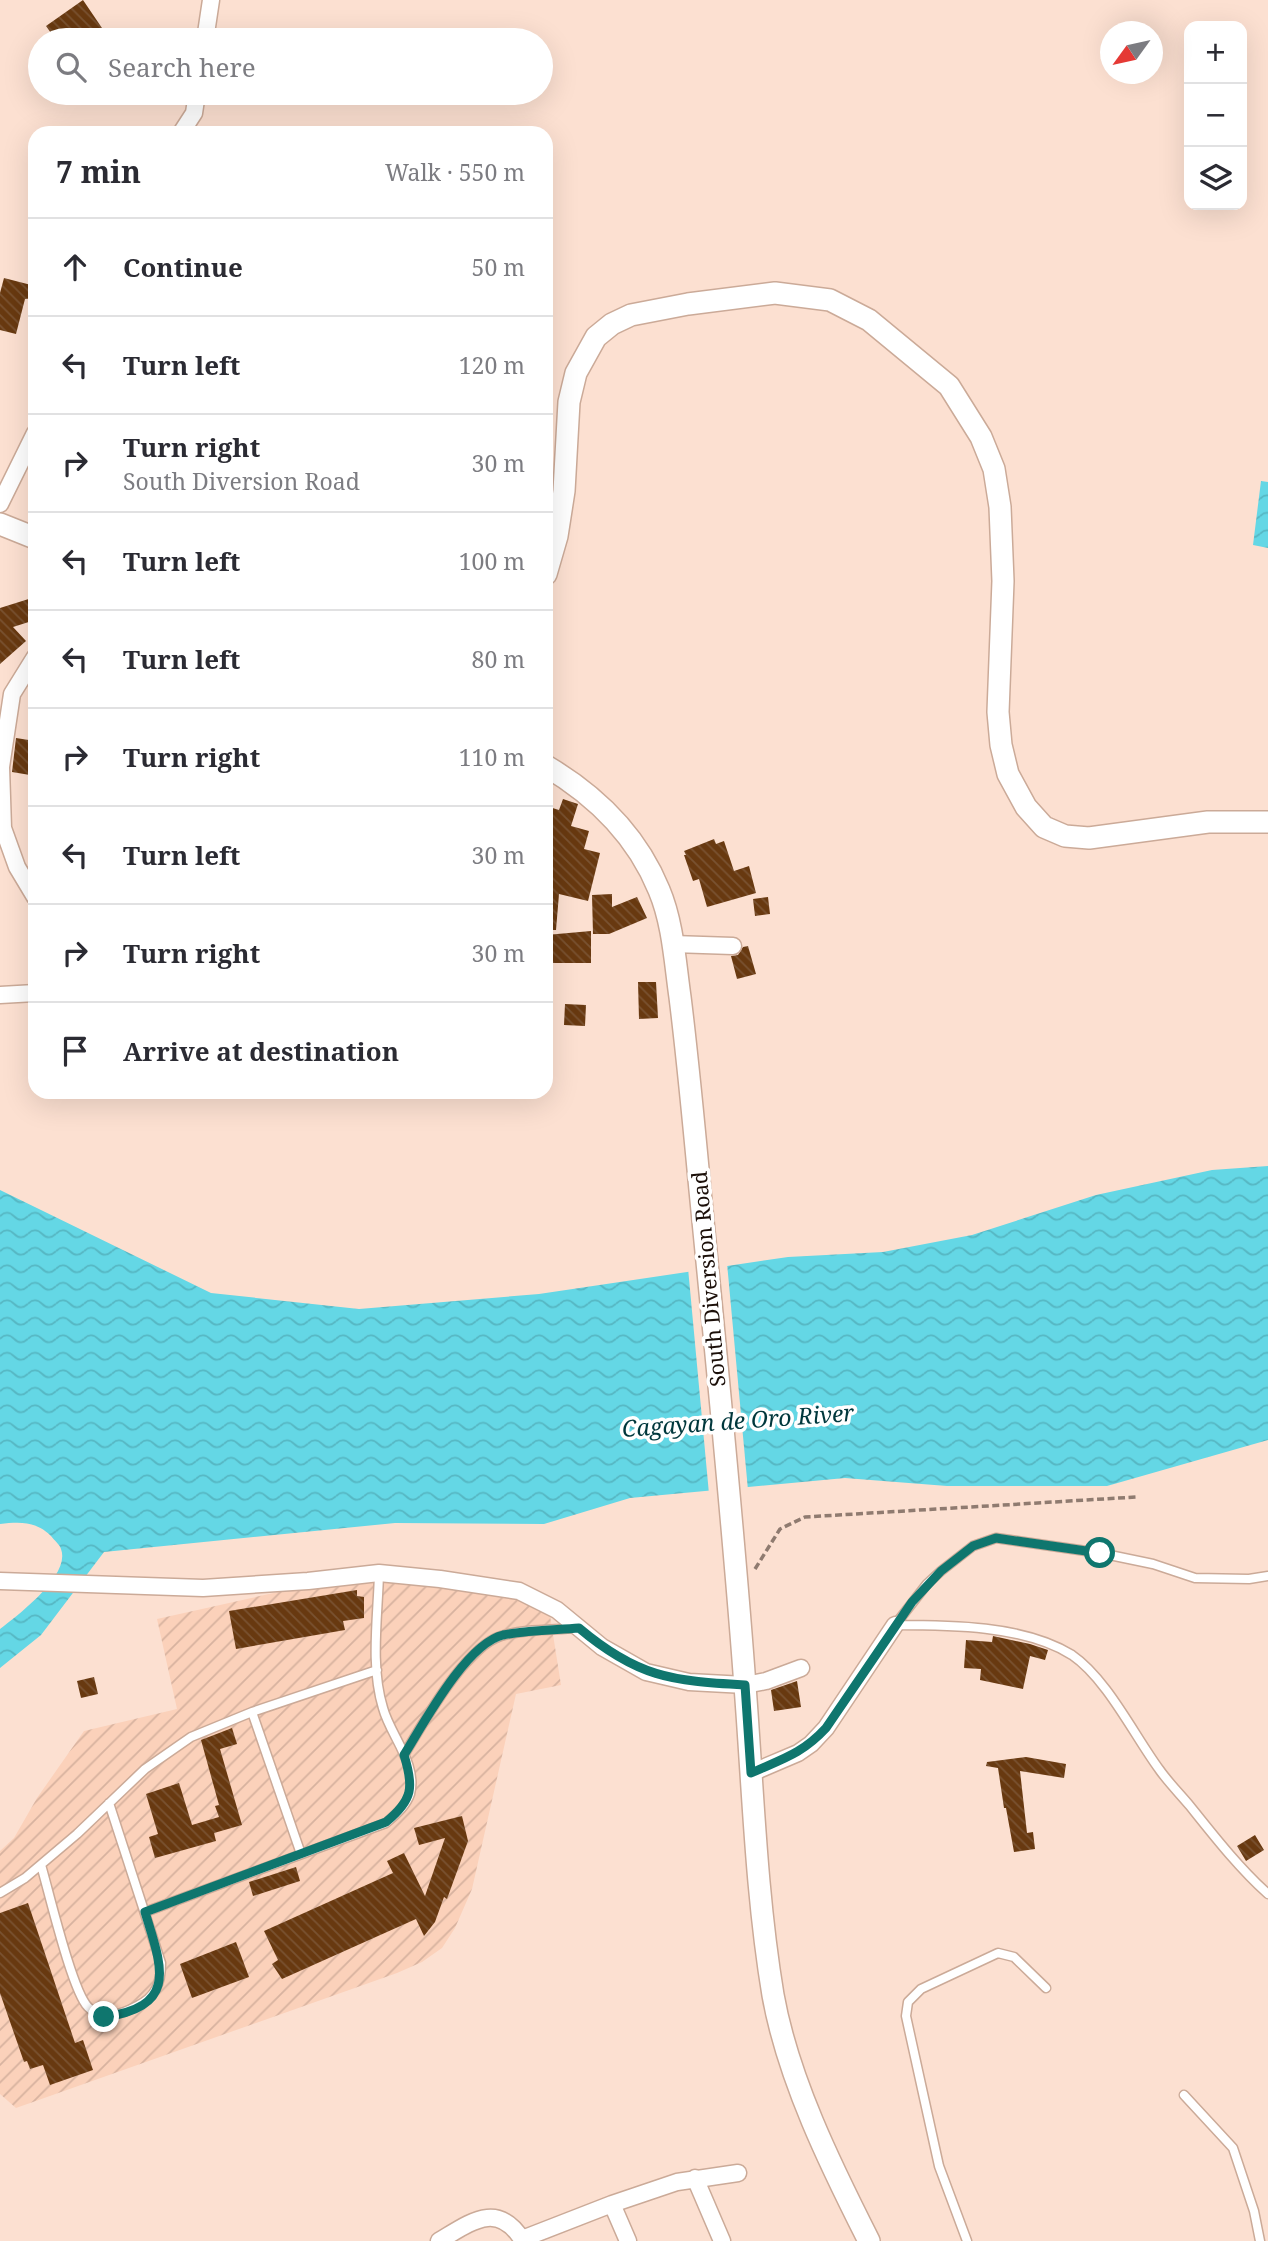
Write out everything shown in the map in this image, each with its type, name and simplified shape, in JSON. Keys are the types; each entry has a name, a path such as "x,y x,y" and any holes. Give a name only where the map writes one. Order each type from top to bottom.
{"main road":[{"path":"553,550 564,491 569,401 576,373 596,337 612,324 631,315 688,304 775,293 830,300 869,320 948,386 981,437 994,469 1000,507 1003,581 998,712 1001,745 1008,774 1026,807 1044,827 1065,836 1089,838 1208,822 1268,822"},
{"path":"0,524 28,535"},
{"name":"South Diversion Road","path":"553,770 574,783 610,814 635,846 660,891 673,944 689,1068 734,1548 761,1913 785,2043 810,2114 869,2241"}],"street":[{"path":"207,28 211,0"},
{"path":"186,126 194,113 195,105"},
{"path":"0,504 28,447"},
{"path":"28,667 6,697 1,766 3,828 17,867 28,885"},
{"path":"673,944 733,946"},
{"path":"0,995 28,993"},
{"path":"2,1581 203,1588 379,1573 440,1579 519,1591 557,1610 601,1647 646,1672 689,1682 745,1685 766,1681 800,1668"},
{"path":"751,1773 798,1753 811,1744 826,1728 895,1625"},
{"path":"439,2241 464,2226 489,2216 503,2218 523,2240 612,2204 695,2178 738,2173"},
{"path":"695,2178 722,2241"},
{"path":"612,2204 628,2241"}],"lane":[{"path":"895,1625 927,1584 941,1571 973,1546 996,1538 1100,1553 1153,1564 1195,1578 1249,1579 1268,1576"},
{"path":"145,1912 386,1822 401,1810 410,1793 410,1776 404,1755 383,1710 377,1670 379,1573"},
{"path":"895,1625 998,1629 1051,1645 1072,1656 1108,1693 1160,1770 1268,1894"},
{"path":"404,1755 438,1701 477,1649 501,1636 579,1628"},
{"path":"0,1893 41,1865 145,1769 191,1737 252,1712 377,1670"},
{"path":"252,1712 301,1854"},
{"path":"41,1865 77,1987 88,2008 104,2017 117,2015 141,2005 154,1994 161,1978 161,1963 110,1803"},
{"path":"967,2241 939,2166 906,2016 908,2002 921,1989 998,1952 1014,1957 1046,1988"},
{"path":"1184,2095 1233,2148 1254,2211 1260,2241"}],"path":[{"path":"765,1554 780,1529 805,1517 1136,1497"}],"shaded area":[{"path":"395,1581 548,1603 561,1685 516,1694 472,1889 455,1928 442,1948 422,1962 397,1973 16,2108 0,2094 0,1851 14,1838 37,1798 84,1731 177,1709 157,1619 278,1592"}],"water":[{"path":"1261,481 1268,482 1268,548 1253,545"},
{"name":"Cagayan de Oro River","path":"1268,1166 1268,1440 1107,1486 947,1486 845,1478 630,1498 544,1524 395,1523 104,1552 41,1635 0,1668 0,1629 41,1594 51,1582 62,1559 59,1546 40,1528 21,1523 0,1524 0,1190 211,1293 359,1309 539,1294 788,1257 883,1252 972,1235 1096,1195 1212,1170"}],"pier":[{"path":"727,1263 748,1490 709,1494 688,1268"}],"building":[{"path":"83,0 102,28 47,28 46,26"},
{"path":"4,278 28,284 28,299 25,299 16,334 0,330 0,293"},
{"path":"28,599 28,622 13,627 26,641 0,664 0,608"},
{"path":"16,738 28,740 28,775 12,772"},
{"path":"563,799 578,804 571,826 589,831 584,849 600,853 588,901 559,894 556,930 553,930 553,808 559,810"},
{"path":"714,839 716,844 724,841 734,871 749,866 756,893 707,907 699,879 693,881 684,851"},
{"path":"612,894 612,907 637,897 647,918 609,934 593,934 592,895"},
{"path":"768,897 770,914 755,916 753,899"},
{"path":"591,931 591,963 553,963 553,934"},
{"path":"748,946 756,974 737,979 731,956 738,955 743,947"},
{"path":"638,982 656,982 658,1018 639,1019"},
{"path":"565,1004 586,1005 585,1026 564,1025"},
{"path":"357,1590 357,1596 364,1597 364,1618 343,1621 345,1630 236,1649 229,1611"},
{"path":"993,1636 1048,1650 1045,1660 1030,1656 1023,1689 980,1680 981,1669 964,1668 966,1640 992,1642"},
{"path":"94,1677 98,1694 81,1698 77,1681"},
{"path":"797,1681 801,1707 774,1711 771,1690"},
{"path":"232,1728 237,1744 220,1749 242,1825 214,1833 216,1841 155,1858 149,1837 158,1834 146,1794 179,1783 192,1825 219,1817 215,1806 219,1805 201,1740"},
{"path":"1026,1757 1066,1764 1064,1778 1020,1771 1027,1833 1033,1832 1035,1849 1014,1852 998,1768 986,1766 987,1762"},
{"path":"462,1816 468,1841 447,1899 444,1897 435,1922 424,1936 416,1919 282,1979 272,1964 278,1960 264,1931 393,1873 387,1861 404,1853 425,1896 445,1838 419,1845 414,1828"},
{"path":"1255,1835 1264,1850 1246,1861 1237,1846"},
{"path":"296,1867 300,1881 253,1896 249,1882"},
{"path":"28,1903 75,2043 83,2040 93,2070 50,2085 43,2065 30,2069 27,2061 24,2062 0,1993 0,1913"},
{"path":"236,1942 249,1977 192,1998 180,1964"}],"route":[{"path":"104,2017 117,2015 141,2005 154,1994 161,1978 161,1963 145,1912 386,1822 401,1810 410,1793 410,1776 404,1755 438,1701 477,1649 501,1636 579,1628 601,1647 646,1672 689,1682 745,1685 751,1773 798,1753 811,1744 826,1728 912,1602 941,1571 973,1546 996,1538 1100,1553"}]}
